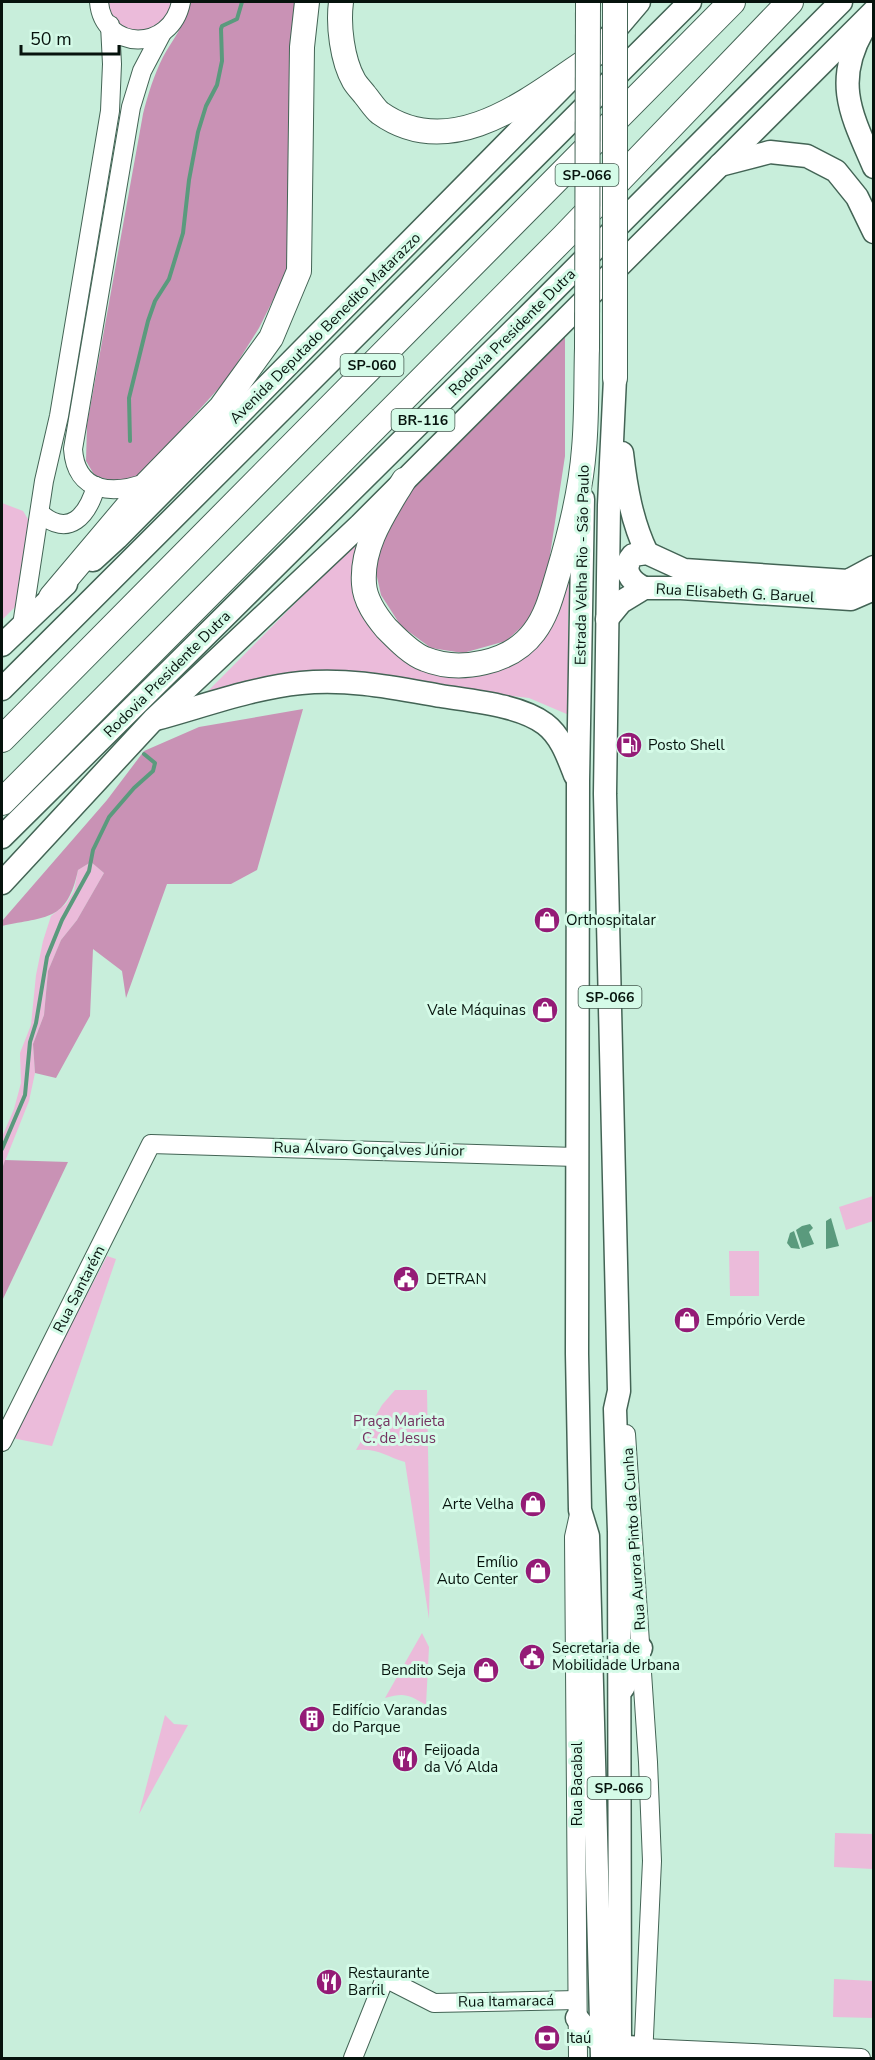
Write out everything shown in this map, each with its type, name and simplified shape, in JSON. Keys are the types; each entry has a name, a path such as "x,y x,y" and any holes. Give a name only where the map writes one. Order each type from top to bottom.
{"highway":[{"path":"51,597 148,482 221,406 271,338 299,271 302,47 307,2"},
{"path":"341,2 340,41 353,81 379,112 415,130 449,132 481,124 518,106 593,56"},
{"name":"Estrada Velha Rio - São Paulo","path":"584,450 587,348 588,2"},
{"name":"SP-066","path":"615,2 615,378"},
{"path":"669,65 720,2"},
{"name":"SP-060","path":"2,739 732,2"},
{"name":"Rodovia Presidente Dutra","path":"2,802 564,237 790,2"},
{"path":"404,480 372,538 365,559 365,593 372,609 395,637 425,659 458,665 474,664 492,660 521,646 542,620 550,603 564,555 584,450"}],"main road":[{"name":"Avenida Deputado Benedito Matarazzo","path":"2,645 117,538 593,56 639,2"},
{"path":"2,689 690,2"},
{"name":"Rodovia Presidente Dutra","path":"2,837 841,2"},
{"path":"873,12 852,48 847,73 850,109 873,167"},
{"path":"2,883 154,719 404,480 873,12"},
{"path":"718,166 770,152 807,156 836,171 857,197 873,232"},
{"path":"615,378 626,489 639,536 647,553 633,555 628,560 627,569 632,579 644,588"},
{"name":"Estrada Velha Rio - São Paulo","path":"607,619 615,378"},
{"name":"Estrada Velha Rio - São Paulo","path":"578,781 584,450"},
{"name":"Rua Elisabeth G. Baruel","path":"647,553 684,570 848,581 873,567"},
{"name":"Rua Elisabeth G. Baruel","path":"607,619 621,602 644,588 681,588 851,599 873,589"},
{"name":"SP-066","path":"607,619 605,794 619,1391 615,1409 619,1532 619,1697 611,2052"},
{"path":"154,719 268,688 325,681 363,683 524,713 546,724 556,736 578,781"},
{"name":"SP-066","path":"578,781 576,1156 580,1510 588,1536 611,2052"},
{"path":"619,1697 641,1648"},
{"path":"577,2009 589,2034 611,2052 643,2053"}],"street":[{"path":"94,4 118,33 140,40 162,33 172,25 179,13 181,2"},
{"path":"22,625 44,481 59,416 111,111 110,26"},
{"path":"148,482 120,489 88,483 74,464 73,450 131,107 142,71 162,33"},
{"path":"40,513 48,521 57,523 75,521 87,510 96,486"},
{"name":"Rua Santarém","path":"2,1442 151,1144 161,1144"},
{"name":"Rua Álvaro Gonçalves Júnior","path":"161,1144 576,1156"},
{"name":"Rua Aurora Pinto da Cunha","path":"619,1391 625,1409 641,1648 651,1861 643,2053"},
{"name":"Rua Bacabal","path":"578,2058 577,1683 574,1537 580,1510"},
{"name":"Rua Itamaracá","path":"353,2058 385,1978 434,2003 577,2009"},
{"path":"643,2053 861,2058"}],"green space":[{"path":"102,2 176,2 160,30 123,30"},
{"path":"2,503 23,511 31,524 21,601 2,620"},
{"path":"364,534 358,598 379,639 405,660 478,675 511,666 536,642 560,610 570,571 569,715 529,698 324,674 196,703"},
{"path":"91,862 104,873 77,920 61,940 48,971 44,1015 33,1044 35,1073 29,1101 2,1169 2,1137 14,1109 21,1083 20,1053 31,1025 36,975 43,941 51,916 66,904 74,891 78,870"},
{"path":"873,1196 873,1221 846,1230 839,1207"},
{"path":"729,1251 759,1251 759,1296 730,1296"},
{"path":"107,1256 116,1259 52,1446 12,1438"},
{"name":"Praça Marieta C. de Jesus","path":"395,1390 427,1390 429,1619 405,1462 376,1451 356,1450 382,1405"},
{"path":"422,1633 429,1647 426,1705 407,1696 397,1695 385,1698"},
{"path":"165,1715 174,1724 188,1725 139,1814"},
{"path":"835,1833 873,1834 873,1869 834,1867"},
{"path":"834,1979 873,1981 873,2018 833,2017"}],"shaded area":[{"path":"188,2 301,2 288,270 259,328 227,379 135,481 122,483 95,476 86,461 87,425 143,114 157,71 182,24"},
{"path":"565,332 565,456 545,588 527,622 506,641 463,653 431,648 401,626 381,595 375,568 382,540 408,490"},
{"path":"303,709 257,870 231,884 167,884 126,998 122,971 93,949 90,1016 56,1078 35,1073 33,1044 44,1015 48,971 61,940 77,920 104,873 91,862 78,870 68,899 53,914 2,926 2,921 107,800 144,751 199,727"},
{"path":"5,1160 68,1162 2,1301 2,1169"},
{"path":"831,1218 839,1246 826,1249 826,1221"},
{"path":"810,1224 813,1228 809,1232 814,1244 802,1248 796,1230"},
{"path":"794,1231 800,1249 791,1248 787,1243 790,1233"}],"waterway":[{"path":"130,441 129,398 148,321 155,301 169,279 183,233 189,180 198,132 206,106 217,85 222,61 221,29 222,26 237,19 242,2"},
{"path":"2,1149 25,1095 30,1042 36,1023 47,957 62,920 89,871 93,850 109,817 134,788 153,771 155,763 144,754"}],"place":[{"name":"Posto Shell","path":"629,745"},
{"name":"Orthospitalar","path":"547,920"},
{"name":"Vale Máquinas","path":"545,1010"},
{"name":"DETRAN","path":"406,1279"},
{"name":"Empório Verde","path":"687,1320"},
{"name":"Arte Velha","path":"533,1504"},
{"name":"Emílio Auto Center","path":"538,1571"},
{"name":"Secretaria de Mobilidade Urbana","path":"532,1657"},
{"name":"Bendito Seja","path":"486,1670"},
{"name":"Edifício Varandas do Parque","path":"312,1719"},
{"name":"Feijoada da Vó Alda","path":"405,1759"},
{"name":"Restaurante Barril","path":"329,1982"},
{"name":"Itaú","path":"547,2038"}]}
